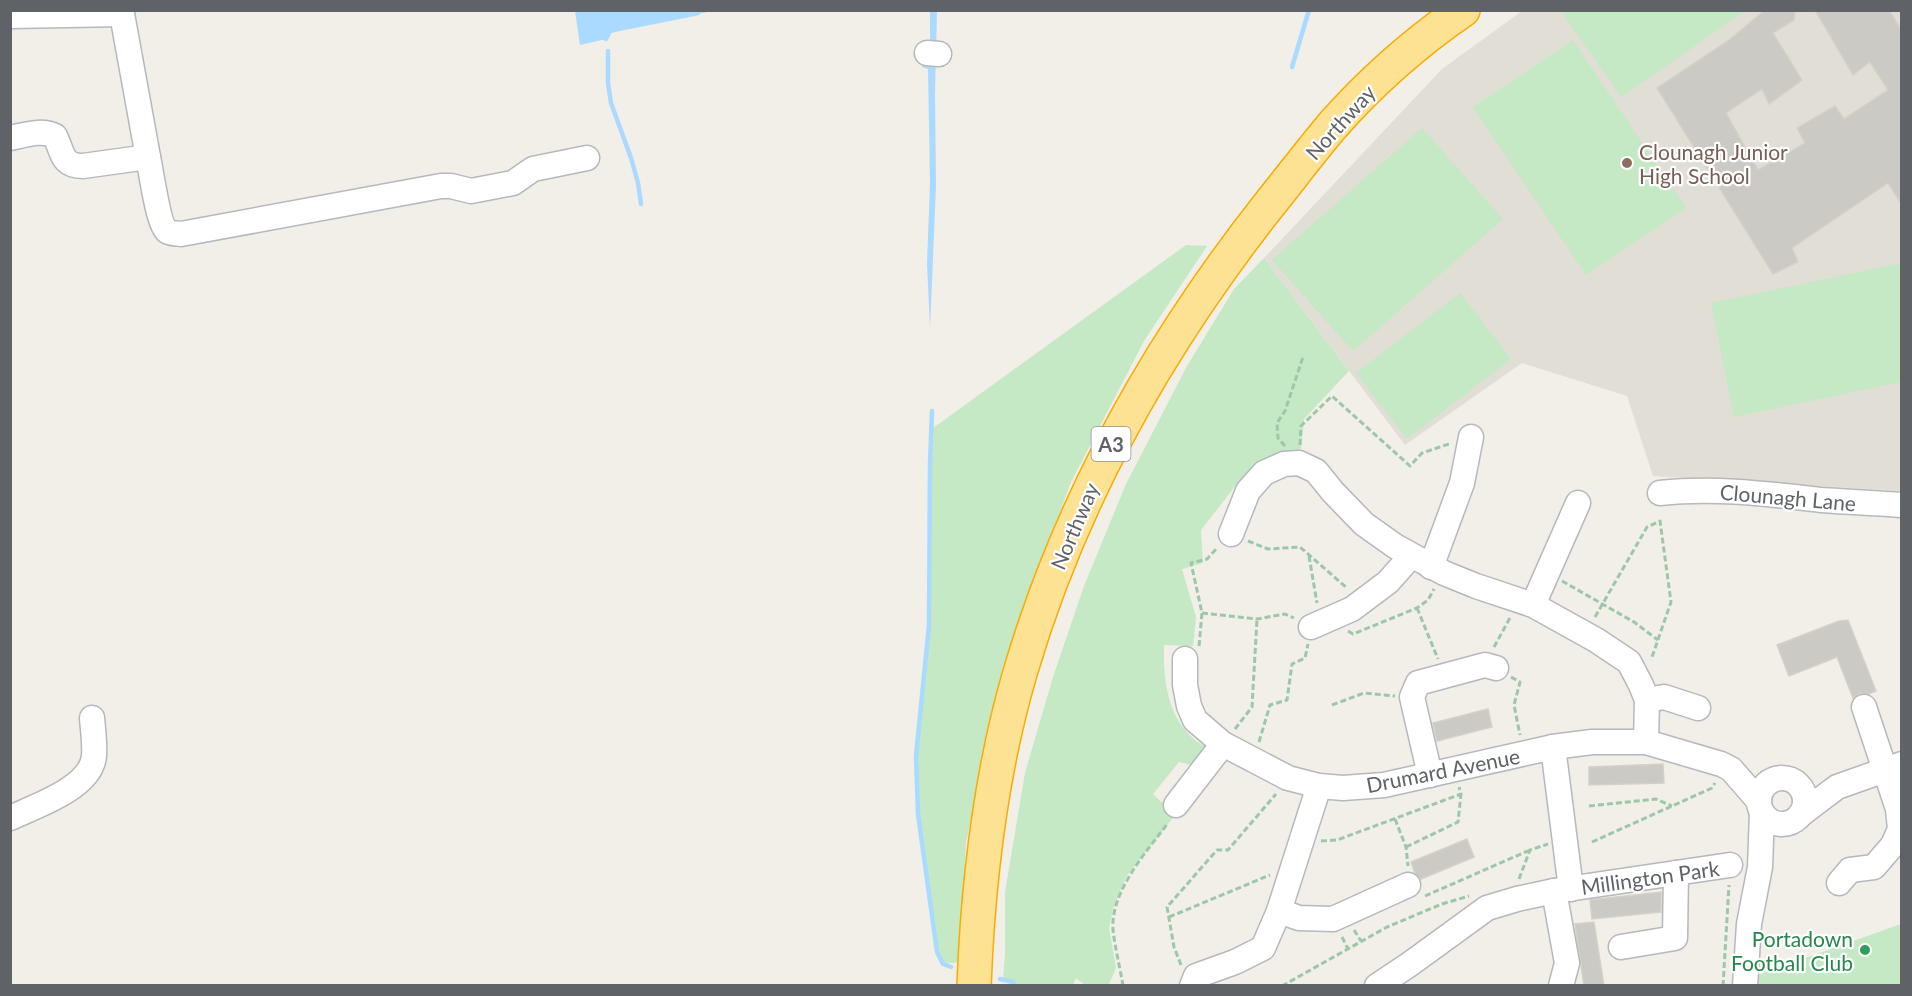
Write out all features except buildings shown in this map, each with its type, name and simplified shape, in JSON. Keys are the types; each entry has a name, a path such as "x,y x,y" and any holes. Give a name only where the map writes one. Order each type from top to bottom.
{"highway":[{"name":"Northway","path":"974,986 982,874 1007,725 1042,604 1095,476 1144,385 1201,295 1231,253 1332,127 1366,90 1438,27 1464,10"}],"street":[{"path":"10,16 122,12 158,206 164,227 172,233 181,234 441,186 471,191 513,183 532,169 587,158"},
{"path":"10,138 49,132 55,136 67,162 74,166 148,157"},
{"path":"1320,623 1352,609 1388,582 1429,565 1462,483 1471,437"},
{"path":"1231,534 1248,491 1264,473 1284,464 1299,463 1316,471 1364,524 1429,565 1476,586 1526,603 1585,634 1629,662 1647,700 1646,742"},
{"name":"Clounagh Lane","path":"1670,497 1740,491 1902,505"},
{"path":"1526,603 1548,573 1578,503"},
{"name":"Drumard Avenue","path":"1185,659 1185,685 1189,706 1196,720 1223,744 1288,778 1319,786 1343,788 1384,785 1553,747 1592,742 1646,742 1688,753 1729,768 1786,781 1837,787"},
{"path":"1430,775 1412,697 1418,683 1444,675 1491,666"},
{"path":"1647,700 1664,697 1698,708"},
{"path":"1839,883 1850,870 1874,867 1893,845 1900,829 1894,767 1864,707"},
{"path":"10,818 74,787 87,772 94,758 92,718"},
{"path":"1176,805 1223,744"},
{"path":"1377,986 1413,975 1488,908 1517,899 1562,890 1564,838 1553,747"},
{"path":"1760,807 1772,822 1788,824 1837,787 1894,767"},
{"name":"Drumard Avenue","path":"1729,768 1760,807"},
{"path":"1745,986 1749,924 1760,867 1760,807 1764,786 1786,781 1801,788 1805,801 1798,817 1760,867"},
{"path":"1194,981 1263,948 1279,911 1319,786"},
{"name":"Millington Park","path":"1562,986 1567,963 1562,890 1726,866"},
{"path":"1621,947 1675,938 1676,873"},
{"path":"1279,911 1299,918 1333,919 1408,885"}],"path":[{"path":"1299,463 1278,438 1277,423 1285,411 1303,357"},
{"path":"1299,463 1301,426 1332,396 1410,466 1422,453 1471,437"},
{"path":"1548,573 1602,604 1634,622 1658,640 1671,602 1660,521 1647,527 1602,604 1585,634"},
{"path":"1185,659 1200,645 1202,613 1191,563 1207,559 1231,534 1268,549 1300,547 1362,601"},
{"path":"1254,760 1270,705 1287,700 1292,664 1305,658 1320,623 1308,554"},
{"path":"1202,613 1257,620 1285,614 1353,634 1417,608 1428,600 1429,565"},
{"path":"1524,754 1514,705 1520,682 1491,666 1526,603"},
{"path":"1417,608 1444,675"},
{"path":"1223,744 1252,707 1257,620"},
{"path":"1332,705 1364,693 1412,697"},
{"path":"1592,842 1712,788 1729,768"},
{"path":"1406,847 1458,822 1461,794 1455,770"},
{"path":"1194,981 1179,964 1167,907 1217,850 1228,850 1288,778"},
{"path":"1301,843 1336,840 1461,794"},
{"path":"1589,806 1656,799 1672,806"},
{"path":"1123,986 1113,928 1115,912 1127,877 1173,816 1176,805"},
{"path":"1395,819 1406,847 1408,885 1424,897 1530,850 1564,838"},
{"path":"1517,899 1519,877 1530,850"},
{"path":"1169,917 1276,873"},
{"path":"1282,986 1387,927 1443,904 1474,894 1488,908"}],"shaded area":[{"name":"Clounagh Junior High School","path":"1522,11 1901,11 1901,491 1653,476 1627,396 1522,363 1405,445 1264,258 1442,69"}],"green space":[{"path":"1561,11 1745,11 1621,97"},
{"path":"1573,40 1686,208 1586,275 1473,107"},
{"path":"1422,128 1503,219 1353,351 1272,260"},
{"path":"1186,245 1207,246 1144,341 1071,482 1019,623 993,715 966,843 960,962 943,964 937,952 918,814 916,756 929,625 929,431"},
{"path":"1264,258 1349,371 1304,419 1301,449 1272,457 1240,480 1201,530 1203,563 1182,569 1196,617 1193,646 1164,645 1166,684 1178,720 1198,743 1212,748 1199,767 1179,762 1153,794 1175,815 1126,877 1113,909 1109,928 1116,968 1109,984 1085,985 1076,978 1073,985 1015,986 1013,982 1003,980 1005,892 1025,773 1053,677 1084,586 1126,484 1187,366 1234,289"},
{"path":"1901,263 1901,382 1734,417 1711,303"},
{"path":"1460,293 1511,359 1407,439 1356,373"},
{"name":"Portadown Football Club","path":"1901,924 1901,985 1754,986 1755,976"}],"water":[{"path":"575,10 713,11 610,31 606,39 580,45"},
{"path":"930,11 937,11 936,185 930,329 927,263 930,183 928,69 922,67 922,64 928,61 930,50"}],"waterway":[{"path":"1292,67 1309,10"},
{"path":"606,39 610,31 698,13"},
{"path":"608,51 608,83 611,103 631,158 641,204"},
{"path":"932,411 929,625 916,756 918,814 937,952 943,964 951,967"},
{"path":"1000,979 1013,982 1015,986"}],"place":[{"name":"Clounagh Junior High School","path":"1627,163"},
{"name":"Portadown Football Club","path":"1865,950"}]}
